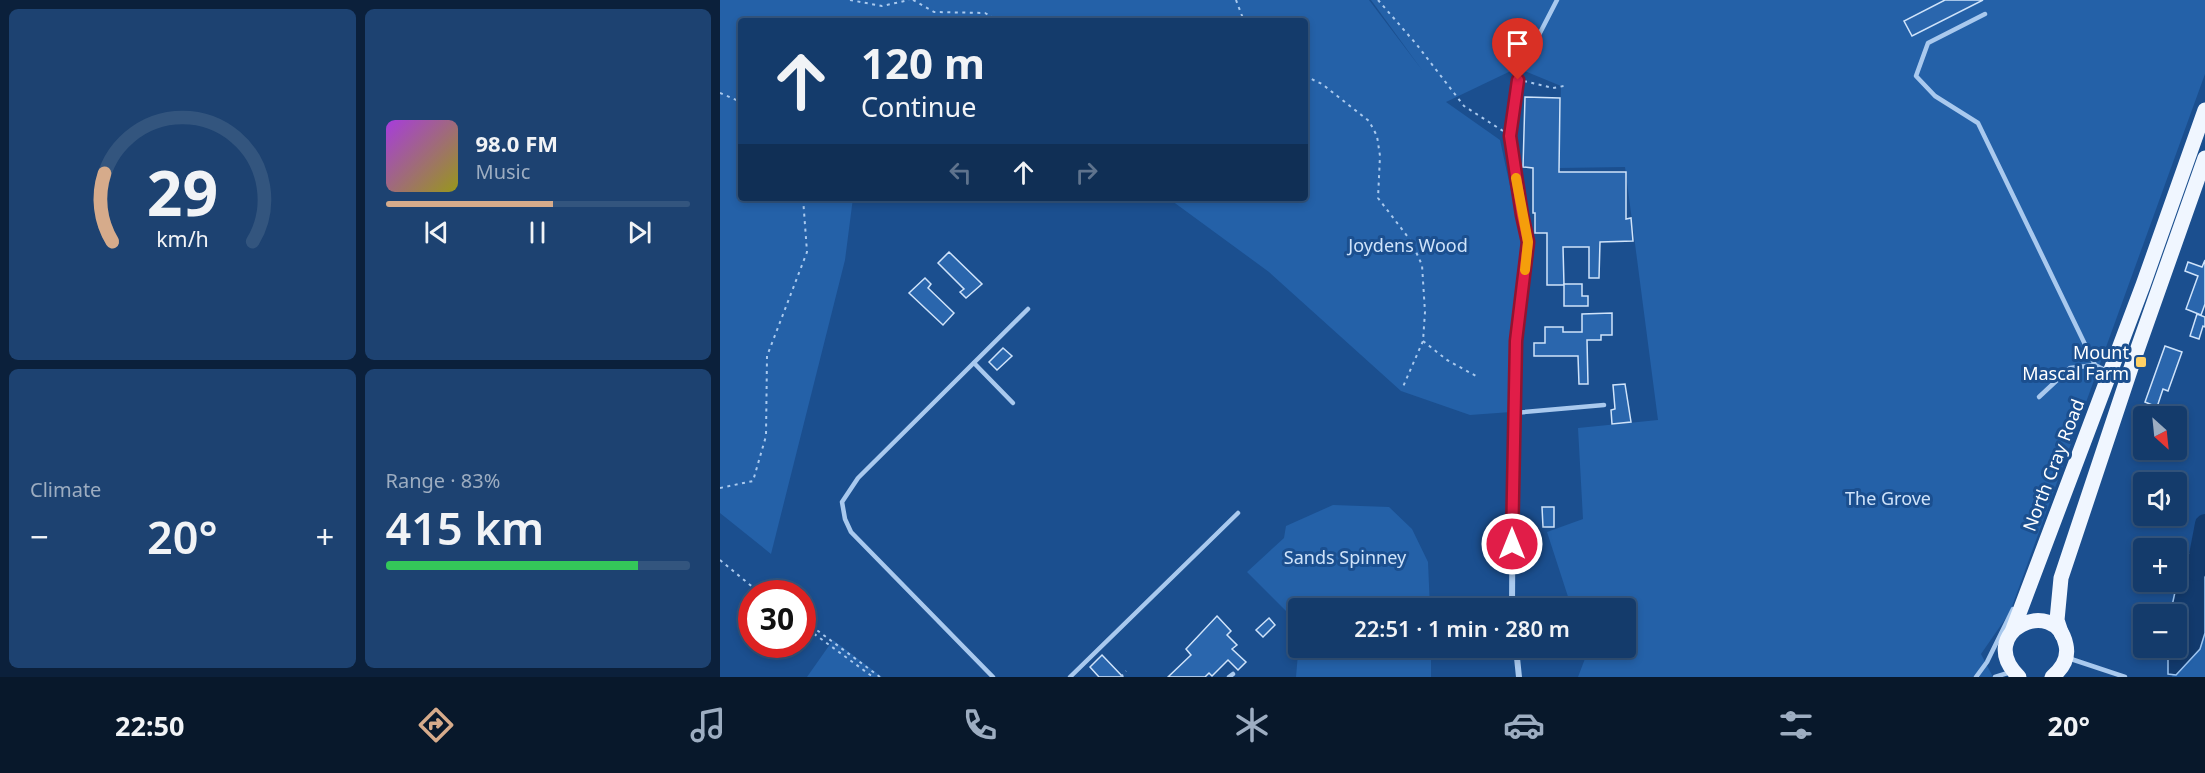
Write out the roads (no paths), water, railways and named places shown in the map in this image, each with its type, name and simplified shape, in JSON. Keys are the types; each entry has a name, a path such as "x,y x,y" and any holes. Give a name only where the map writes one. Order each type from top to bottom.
{"main road":[{"name":"North Cray Road","path":"2018,675 2007,662 2005,650 2007,640 2110,372 2205,110"},
{"path":"2062,635 2056,620 2061,578 2139,344 2205,158"},
{"path":"2012,632 2028,621 2048,622 2056,627 2066,642 2059,671"}],"street":[{"path":"1512,598 1516,341"},
{"path":"1517,658 1519,677"}],"lane":[{"path":"1516,341 1528,242 1510,136 1518,80 1557,0"},
{"path":"1985,14 1928,43 1916,76 1935,96 1978,123 2095,365"},
{"path":"993,677 851,532 845,519 842,502 858,478 1028,309"},
{"path":"974,363 1013,404"},
{"path":"2039,397 2070,368 2095,365 2110,372"},
{"path":"1514,413 1604,405"},
{"path":"1070,677 1238,513"},
{"path":"1976,677 1987,662 2035,568"},
{"path":"2059,671 2125,677"},
{"path":"1995,677 2018,675"}],"waterway":[{"path":"2196,571 2205,524"}],"place":[{"name":"Mount Mascal Farm","path":"2141,362"}],"park label":[{"name":"Joydens Wood","path":"1408,245"},
{"name":"The Grove","path":"1888,498"},
{"name":"Sands Spinney","path":"1345,557"}]}
